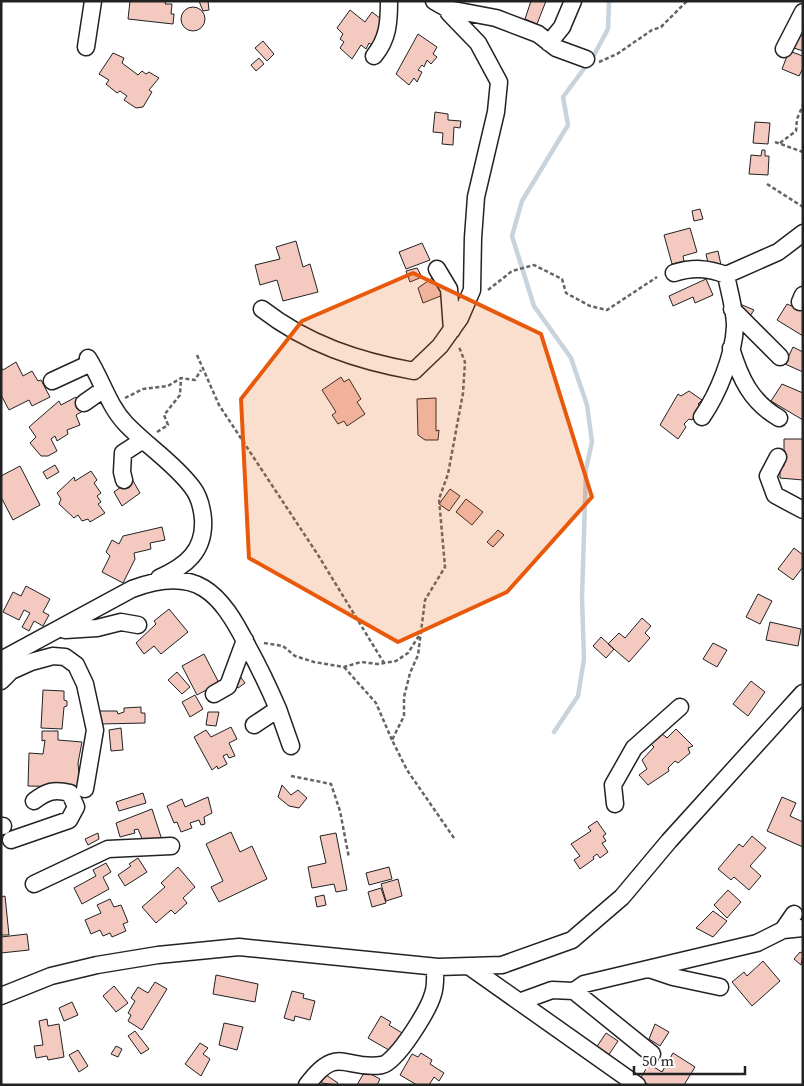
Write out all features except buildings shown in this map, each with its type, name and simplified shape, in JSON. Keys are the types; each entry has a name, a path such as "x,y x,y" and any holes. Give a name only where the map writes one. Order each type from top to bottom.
{"street":[{"path":"86,47 93,1"},
{"path":"374,56 384,44 390,24 389,1"},
{"path":"549,43 562,27 573,1"},
{"path":"439,4 448,9 496,18 538,34 556,48 586,59"},
{"path":"262,309 284,327 315,343 377,365 414,371 440,346 465,308 472,290 476,197 496,112 499,82 478,43 439,4"},
{"path":"784,49 803,12"},
{"path":"674,274 689,268 716,271 726,275 778,252 803,233"},
{"path":"437,269 449,289 452,330"},
{"path":"702,417 716,398 735,326 726,275"},
{"path":"732,309 780,357"},
{"path":"731,346 747,390 765,410 780,418"},
{"path":"1,660 132,589 180,567 199,548 204,530 202,506 193,488 125,423 112,405 90,361 52,381"},
{"path":"84,403 104,389"},
{"path":"124,480 122,472 123,453 143,440"},
{"path":"778,457 768,476 775,495 803,510"},
{"path":"153,581 180,579 198,584 217,596 252,641 291,746"},
{"path":"55,631 97,628 122,622 138,625"},
{"path":"214,694 228,686 252,641"},
{"path":"1,681 11,671 31,662 53,656 65,657 76,665 85,684 95,730 85,789"},
{"path":"1,996 51,976 97,965 158,955 239,947 435,967 470,967 502,965 572,940 622,897 669,841 803,693"},
{"path":"615,804 613,786 634,748 680,707"},
{"path":"254,725 278,709"},
{"path":"5,831 68,820 76,807 70,793 57,790 46,792 34,801"},
{"path":"34,884 108,849 171,846"},
{"path":"574,991 584,984 757,943 798,921"},
{"path":"687,960 708,942"},
{"path":"308,1085 329,1062 342,1060 366,1066 384,1064 395,1056 426,1012 434,992 435,967"},
{"path":"470,967 637,1085"},
{"path":"649,968 673,977 720,987"},
{"path":"519,1002 552,990 574,991 652,1054"}],"path":[{"path":"586,59 600,63 617,54 652,30 661,27 687,1"},
{"path":"780,142 796,131 797,119 803,105"},
{"path":"774,142 780,142 803,152"},
{"path":"767,184 803,207"},
{"path":"465,308 512,271 526,265 534,265 554,274 562,279 566,293 590,306 607,310 657,277"},
{"path":"392,740 404,716 404,696 410,673 418,655 424,600 445,567 439,499 448,474 463,393 466,362 458,346"},
{"path":"197,355 219,405 318,555 384,663"},
{"path":"112,405 143,389 168,386 181,378 195,380 201,370"},
{"path":"143,440 168,425 164,415 180,395 181,378"},
{"path":"252,641 283,646 295,656 314,662 344,667 361,662 384,663 396,661 408,653 421,632"},
{"path":"344,667 376,703 407,770 454,838"},
{"path":"291,776 331,784 340,811 349,858"}],"highlighted area":[{"path":"413,273 541,334 592,497 507,592 398,642 249,558 241,399 302,321"}],"waterway":[{"path":"554,732 578,696 584,659 582,598 586,469 592,442 587,405 571,358 534,306 512,236 522,201 568,125 563,97 594,55 608,29 609,1"}]}
